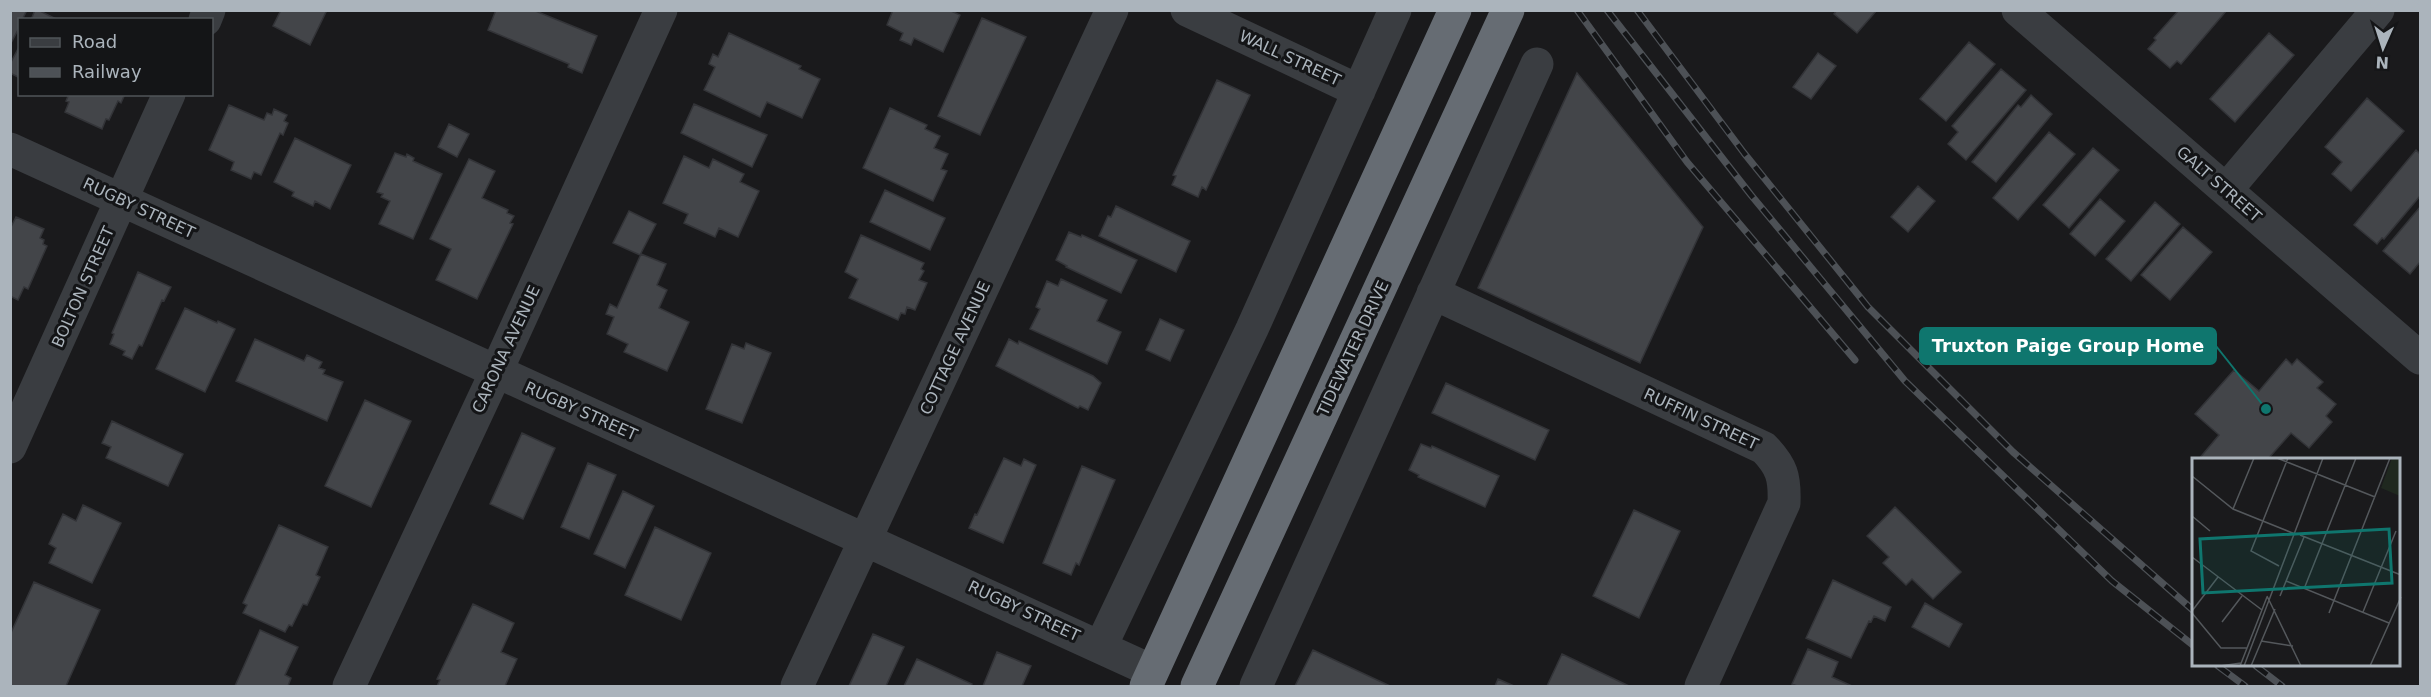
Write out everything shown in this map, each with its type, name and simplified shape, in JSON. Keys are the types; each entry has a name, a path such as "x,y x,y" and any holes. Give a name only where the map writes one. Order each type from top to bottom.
{"highway":[{"path":"1149,679 1455,10"},
{"name":"TIDEWATER DRIVE","path":"1197,687 1508,10"}],"street":[{"name":"CARONA AVENUE","path":"349,687 661,10"},
{"name":"COTTAGE AVENUE","path":"797,687 1112,10"},
{"name":"WALL STREET","path":"1187,10 1359,91"},
{"path":"1101,646 1252,329 1395,10"},
{"name":"GALT STREET","path":"2018,10 2421,358"},
{"path":"2226,190 2378,10"},
{"path":"1256,687 1537,64"},
{"name":"BOLTON STREET","path":"10,447 169,96"},
{"name":"RUGBY STREET","path":"10,149 1101,646 1149,679"},
{"name":"RUFFIN STREET","path":"1433,293 1764,448 1778,463 1785,482 1784,503 1701,687"}],"building":[{"path":"10,10 27,10 23,18 18,18 18,30 10,45"},
{"path":"35,10 38,10 54,18 32,18"},
{"path":"281,10 327,10 310,45 273,26"},
{"path":"496,10 533,10 597,36 582,73 568,67 569,64 488,30"},
{"path":"893,10 949,10 960,15 943,52 914,38 911,45 900,40 903,33 887,25"},
{"path":"1837,10 1877,10 1857,33 1834,14"},
{"path":"2179,10 2227,10 2181,64 2177,61 2170,68 2148,49 2156,40 2154,38"},
{"path":"982,18 1026,37 980,135 938,116"},
{"path":"729,33 801,66 799,69 820,79 802,118 767,102 760,117 704,90 715,67 709,64 713,54 718,57"},
{"path":"2269,33 2294,55 2235,122 2210,99"},
{"path":"1969,42 1995,64 1946,121 1920,99"},
{"path":"18,49 18,77 10,73 10,64"},
{"path":"1818,53 1836,66 1811,99 1793,87"},
{"path":"2001,69 2026,90 1966,160 1948,144 1958,132 1952,126"},
{"path":"1577,73 1703,227 1640,363 1478,288"},
{"path":"1217,80 1250,95 1206,190 1202,187 1198,197 1172,185 1176,176 1173,175"},
{"path":"2031,95 2052,114 1996,182 1972,162 2018,105 2021,107"},
{"path":"68,96 124,96 121,103 118,101 102,129 65,112 69,102 66,101"},
{"path":"2367,98 2404,131 2351,191 2332,174 2342,162 2325,147"},
{"path":"694,104 767,135 752,167 681,133"},
{"path":"229,105 264,120 267,113 272,115 274,109 287,115 284,121 288,123 283,135 280,133 261,175 254,172 251,179 231,170 234,162 209,150"},
{"path":"890,108 927,125 925,129 940,136 934,148 948,154 941,169 947,171 933,201 863,168"},
{"path":"449,124 469,134 457,157 438,147"},
{"path":"2049,132 2075,154 2018,220 1993,198"},
{"path":"295,138 351,165 330,209 315,201 313,206 292,196 294,192 274,182"},
{"path":"2093,148 2119,170 2069,228 2043,205"},
{"path":"2416,150 2420,154 2420,196 2384,239 2382,238 2377,244 2354,225"},
{"path":"395,153 406,157 407,154 414,158 413,161 442,174 413,239 379,224 390,201 381,197 383,194 377,192"},
{"path":"684,156 709,168 713,159 744,174 740,182 759,191 738,237 719,228 715,237 684,223 688,214 663,203"},
{"path":"469,159 495,171 482,198 508,210 507,213 514,216 510,223 513,224 477,299 436,280 451,249 430,239"},
{"path":"1918,186 1935,201 1908,232 1891,217"},
{"path":"885,190 945,218 930,250 870,222"},
{"path":"2100,199 2125,221 2095,256 2070,234"},
{"path":"2155,202 2180,224 2131,281 2106,259"},
{"path":"1116,206 1190,241 1176,272 1099,236 1108,216 1111,217"},
{"path":"2420,207 2420,262 2410,274 2383,251"},
{"path":"629,211 656,224 640,255 613,243"},
{"path":"16,217 44,229 40,238 47,246 28,289 24,287 18,300 10,296 10,229"},
{"path":"2183,227 2212,252 2170,300 2141,275"},
{"path":"1069,232 1081,237 1082,235 1137,260 1121,293 1056,260"},
{"path":"861,235 924,263 921,269 924,271 919,280 927,283 915,310 907,307 905,314 901,313 898,320 849,298 858,279 845,272"},
{"path":"641,254 666,264 657,285 667,290 659,308 689,322 667,371 624,352 628,344 607,334 614,317 606,314 610,304 617,308"},
{"path":"138,272 171,287 164,301 162,300 142,346 139,345 132,359 123,355 125,351 110,344 114,334 112,333"},
{"path":"1061,279 1107,300 1097,321 1121,332 1107,364 1030,329 1040,309 1036,307 1047,281 1058,286"},
{"path":"185,308 235,329 205,392 156,369"},
{"path":"1160,319 1184,330 1170,361 1146,350"},
{"path":"255,339 304,361 307,355 322,362 319,368 325,370 323,374 343,382 327,421 236,381"},
{"path":"1009,339 1018,344 1019,341 1093,376 1101,383 1088,410 1080,406 1078,408 996,366"},
{"path":"746,343 771,353 742,423 706,409 732,344 744,349"},
{"path":"2286,359 2292,365 2297,359 2323,382 2317,388 2336,404 2326,416 2332,422 2309,448 2291,433 2269,458 2200,458 2219,435 2195,414 2234,370 2259,391"},
{"path":"1446,383 1549,430 1535,460 1432,413"},
{"path":"365,400 411,421 371,507 325,486"},
{"path":"112,421 183,454 168,486 106,458 111,447 102,443"},
{"path":"522,433 555,448 523,519 490,504"},
{"path":"1421,444 1431,448 1432,446 1499,476 1485,507 1418,477 1419,475 1409,470"},
{"path":"1004,458 1021,466 1024,459 1036,465 1003,543 969,528"},
{"path":"588,463 616,475 589,539 561,527"},
{"path":"1082,466 1115,480 1079,565 1076,563 1071,575 1043,563"},
{"path":"623,491 654,506 625,568 594,554"},
{"path":"83,505 121,523 92,583 49,563 56,548 49,544 63,514 76,521"},
{"path":"1895,507 1961,572 1933,599 1912,579 1906,585 1883,563 1889,557 1867,536"},
{"path":"1634,510 1680,531 1639,618 1593,596"},
{"path":"279,525 328,547 316,575 320,577 307,605 303,604 292,626 289,625 285,632 243,613 247,605 243,603"},
{"path":"655,527 711,553 681,620 625,595"},
{"path":"1833,580 1891,607 1885,621 1874,616 1871,622 1869,621 1851,658 1806,638"},
{"path":"34,582 100,610 66,686 10,686 10,635"},
{"path":"1925,603 1962,624 1949,647 1912,627"},
{"path":"473,604 514,623 501,652 517,659 505,686 437,686 440,680 437,679"},
{"path":"260,630 298,647 285,675 291,678 288,686 235,686"},
{"path":"873,634 904,647 886,686 849,686"},
{"path":"1808,649 1838,662 1832,677 1852,686 1797,686 1792,684"},
{"path":"1313,650 1390,686 1295,686"},
{"path":"997,652 1031,666 1022,686 983,686"},
{"path":"1562,654 1629,686 1547,686"},
{"path":"917,659 972,684 971,686 904,686"},
{"path":"1498,679 1514,686 1495,686"}],"railway":[{"path":"1577,10 1687,162 1855,360"},
{"path":"1607,10 1751,195 1905,381 2112,581 2192,644"},
{"path":"1637,10 1744,153 1868,307 2013,452 2192,609"},
{"path":"2219,667 2245,686"},
{"path":"2257,667 2282,686"}],"place":[{"name":"Truxton Paige Group Home","path":"2266,409"}]}
